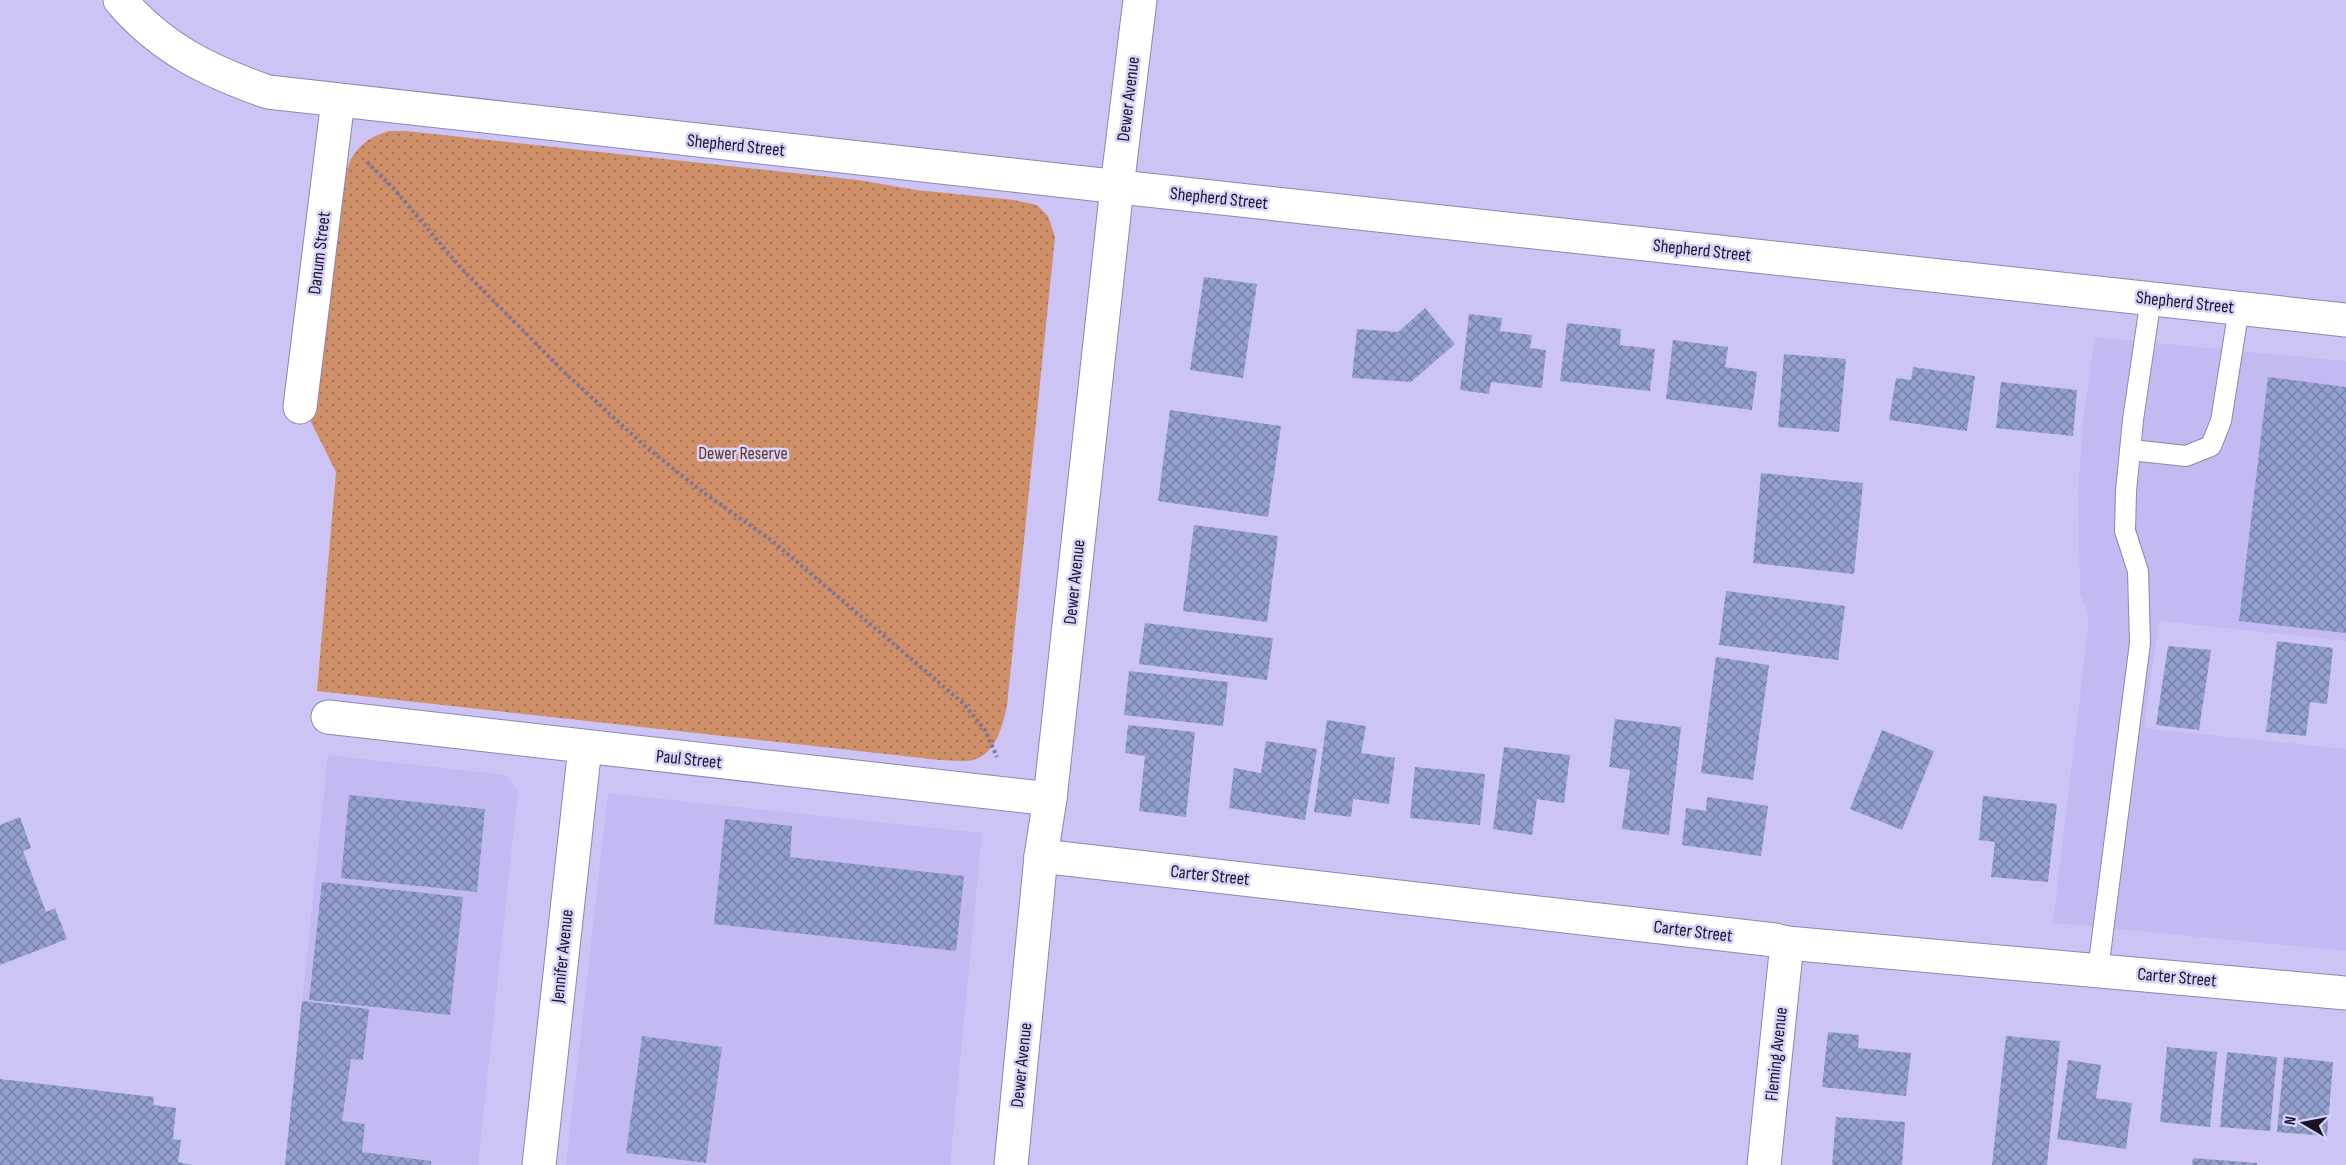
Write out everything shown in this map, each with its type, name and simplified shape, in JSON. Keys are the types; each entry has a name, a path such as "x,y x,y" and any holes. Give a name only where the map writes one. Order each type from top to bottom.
{"street":[{"name":"Shepherd Street","path":"120,0 138,21 183,55 224,77 268,92 1117,187 2346,320"},
{"name":"Dewer Avenue","path":"1011,1165 1041,856 1050,799 1117,187 1140,0"},
{"name":"Danum Street","path":"300,406 338,100"},
{"name":"Paul Street","path":"328,717 1050,799"},
{"name":"Jennifer Avenue","path":"539,1165 585,747"},
{"name":"Carter Street","path":"1041,856 1787,943 2346,993"},
{"name":"Fleming Avenue","path":"1764,1165 1787,943"}],"lane":[{"path":"2098,970 2140,643 2138,572 2125,531 2126,491 2133,420 2151,298"},
{"path":"2131,450 2186,456 2211,446 2221,420 2239,308"}],"path":[{"path":"333,144 347,147 394,189 461,268 565,373 646,447 704,493 771,540 963,703 985,730 1010,795"}],"shaded area":[{"path":"2095,337 2346,361 2346,641 2159,621 2144,728 2346,749 2346,951 2053,923 2088,629 2088,613 2080,592 2078,491 2084,413"},
{"path":"328,755 506,775 518,790 478,1165 285,1165"},
{"path":"608,793 982,833 950,1165 566,1165"}],"green space":[{"name":"Dewer Reserve","path":"389,131 858,180 916,190 1014,200 1037,205 1048,216 1055,237 1007,706 997,738 988,751 973,760 940,760 317,691 336,472 311,422 341,187 351,159 362,145"}],"building":[{"path":"1204,277 1257,284 1243,378 1190,370"},
{"path":"1425,308 1455,344 1411,382 1352,378 1357,329 1398,332"},
{"path":"1469,314 1502,318 1500,331 1532,335 1530,348 1546,350 1542,388 1491,382 1489,394 1460,390"},
{"path":"1567,323 1621,329 1620,345 1655,349 1650,391 1560,381"},
{"path":"1673,340 1728,347 1725,367 1757,372 1752,410 1666,399"},
{"path":"1784,354 1846,359 1839,432 1778,427"},
{"path":"1913,367 1975,376 1967,431 1889,420 1896,378 1911,380"},
{"path":"2268,377 2346,387 2346,633 2239,621"},
{"path":"2001,382 2077,390 2073,436 1996,428"},
{"path":"1170,410 1281,426 1268,517 1158,501"},
{"path":"1761,473 1863,483 1854,574 1753,563"},
{"path":"1194,525 1278,536 1267,622 1183,611"},
{"path":"1726,591 1845,606 1838,660 1719,645"},
{"path":"1145,623 1273,638 1267,680 1139,664"},
{"path":"2277,641 2333,648 2327,704 2310,702 2306,736 2266,732"},
{"path":"2168,646 2211,650 2199,730 2156,725"},
{"path":"1716,657 1769,665 1753,780 1701,773"},
{"path":"1129,671 1228,682 1223,726 1124,715"},
{"path":"1615,719 1681,727 1669,835 1622,829 1630,770 1609,767"},
{"path":"1327,720 1366,726 1361,753 1395,758 1389,804 1353,799 1351,817 1314,812"},
{"path":"1128,725 1195,732 1186,817 1139,811 1145,756 1125,753"},
{"path":"1882,730 1934,751 1902,830 1850,809"},
{"path":"1266,741 1317,749 1305,820 1229,808 1234,768 1261,773"},
{"path":"1504,747 1570,755 1564,803 1537,799 1532,835 1493,829"},
{"path":"1415,767 1485,774 1480,825 1410,818"},
{"path":"349,795 485,809 477,892 341,878"},
{"path":"1983,796 2057,804 2048,882 1991,877 1995,842 1979,840"},
{"path":"1707,797 1768,806 1761,856 1682,845 1686,808 1706,811"},
{"path":"20,817 31,848 23,851 46,912 55,908 67,939 0,965 0,825"},
{"path":"725,819 792,826 790,857 964,876 956,951 714,924"},
{"path":"322,882 463,897 450,1015 309,1000"},
{"path":"302,1001 369,1009 363,1060 351,1059 342,1121 365,1124 362,1152 431,1161 431,1165 285,1165"},
{"path":"1828,1032 1859,1035 1858,1048 1911,1053 1906,1096 1822,1087"},
{"path":"642,1036 722,1047 706,1163 626,1153"},
{"path":"2006,1036 2060,1041 2047,1165 1992,1165"},
{"path":"2167,1047 2217,1052 2210,1127 2160,1122"},
{"path":"2227,1052 2277,1057 2270,1131 2220,1127"},
{"path":"2284,1057 2333,1062 2327,1136 2277,1132"},
{"path":"2068,1060 2101,1065 2096,1098 2132,1103 2126,1149 2057,1139"},
{"path":"0,1079 154,1097 153,1105 176,1108 173,1139 181,1140 178,1162 193,1165 0,1165"},
{"path":"1836,1117 1905,1122 1902,1165 1832,1165"},
{"path":"2193,1158 2257,1163 2257,1165 2192,1165"}]}
